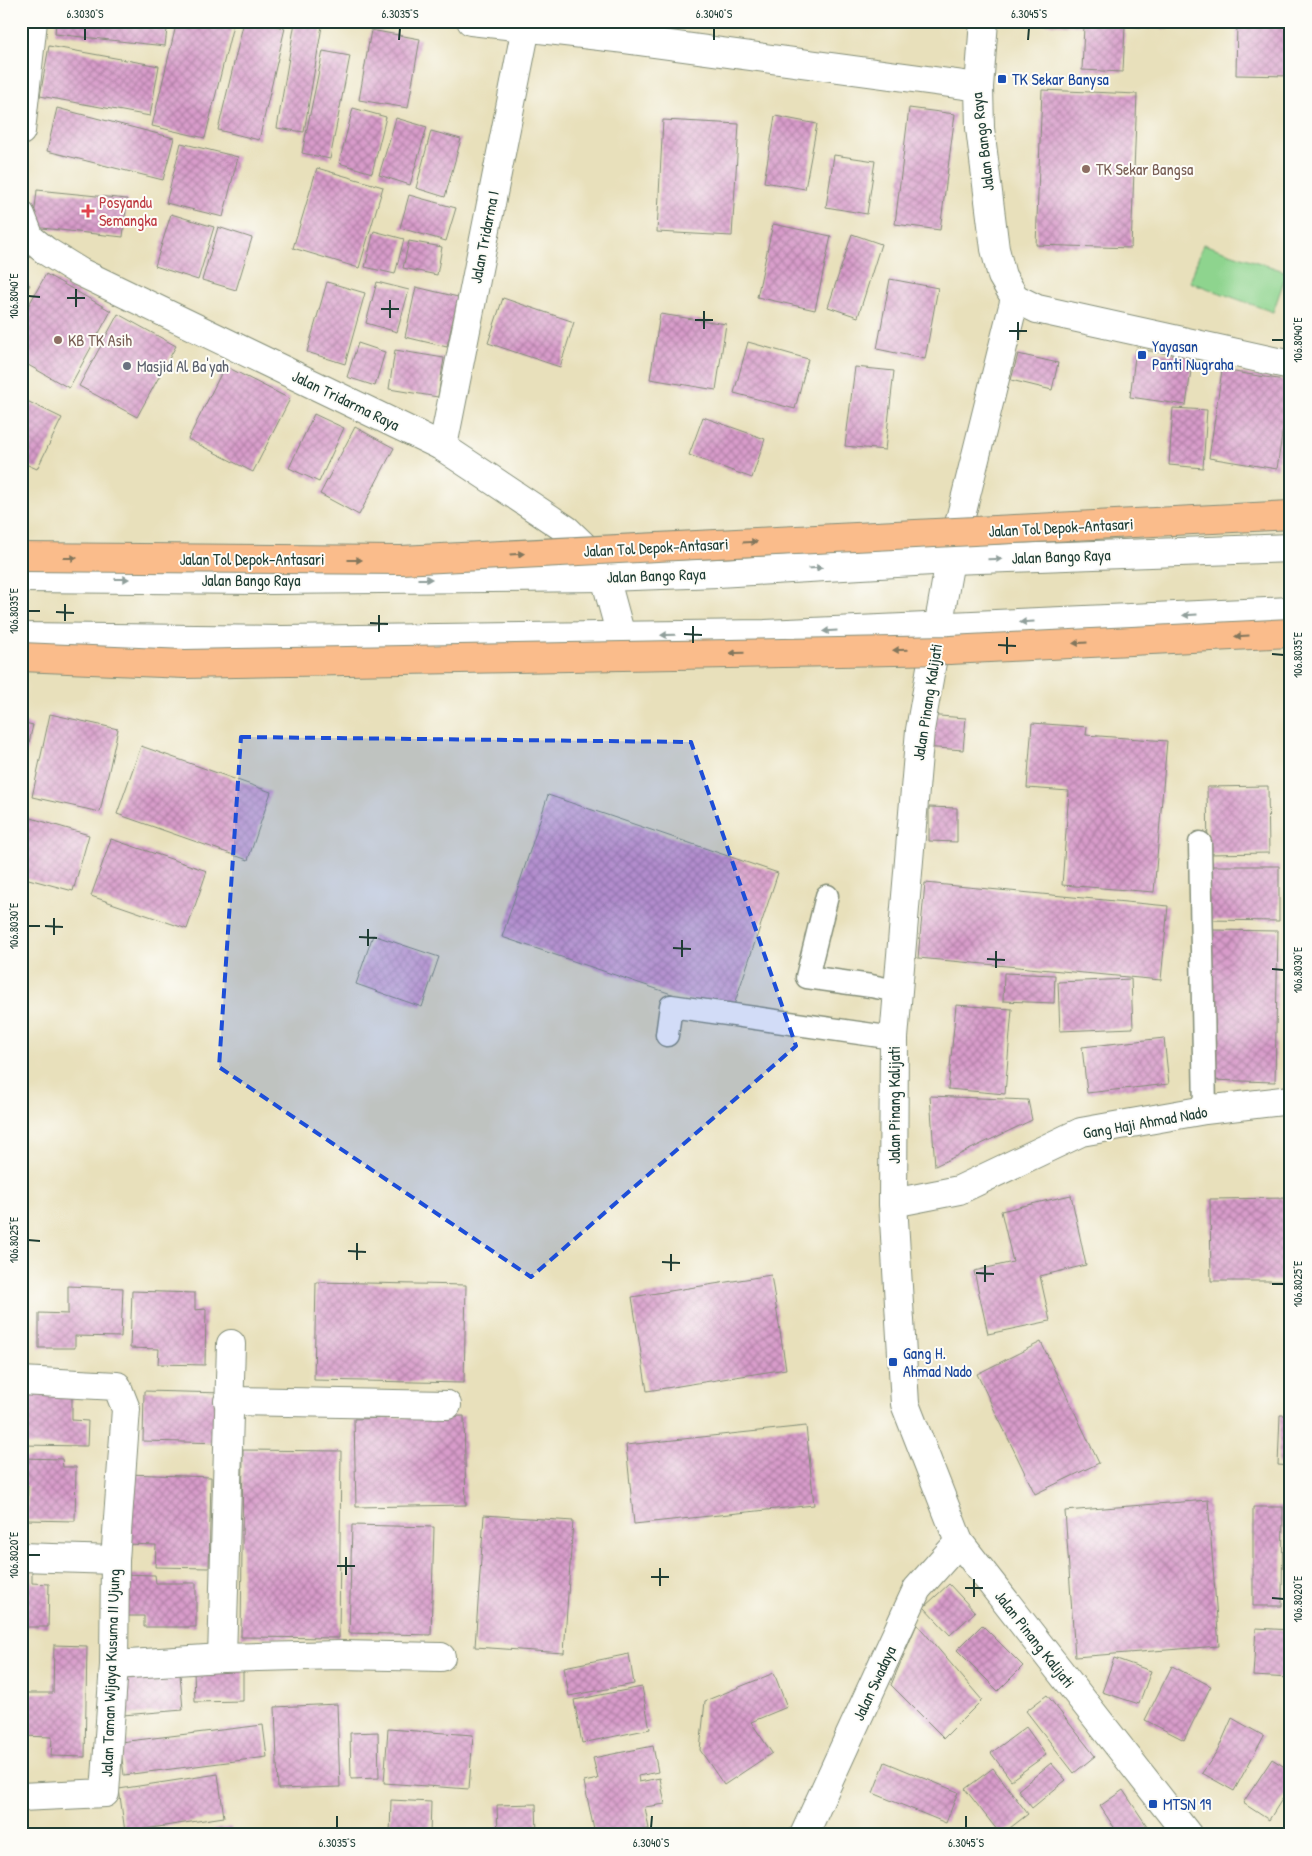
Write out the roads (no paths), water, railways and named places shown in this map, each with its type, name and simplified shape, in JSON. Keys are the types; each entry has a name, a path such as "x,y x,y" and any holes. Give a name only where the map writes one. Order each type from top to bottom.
{"highway":[{"name":"Jalan Tol Depok–Antasari","path":"21,557 401,560 1291,516"},
{"path":"21,657 185,664 950,650 1291,633"}],"street":[{"path":"21,131 33,21"},
{"name":"Jalan Bango Raya","path":"471,21 526,27 584,27 979,87 980,128 995,249 1002,276 1015,298"},
{"path":"979,87 984,21"},
{"name":"Jalan Tridarma I","path":"441,446 447,426 526,27"},
{"name":"Jalan Tridarma Raya","path":"21,215 30,238 46,251 80,272 441,446 567,530 595,557 605,577 621,636"},
{"path":"1015,298 1037,309 1291,365"},
{"name":"Jalan Pinang Kalijati","path":"1015,298 950,560 920,730 894,1038 893,1203 904,1404 959,1542 1188,1835"},
{"name":"Jalan Bango Raya","path":"21,578 281,580 605,577 718,574 950,560 1291,548"},
{"path":"21,637 282,640 765,634 1291,611"},
{"name":"Gang Haji Ahmad Nado","path":"893,1203 958,1190 1081,1132 1205,1110 1291,1100"},
{"path":"222,1658 231,1344"},
{"name":"Jalan Taman Wijaya Kusuma II Ujung","path":"21,1381 117,1386 126,1409 115,1560 114,1665 105,1793 21,1797"},
{"path":"228,1401 447,1405"},
{"name":"Jalan Swadaya","path":"804,1835 917,1589 959,1542"},
{"name":"Jalan Taman Wijaya Kusuma II Ujung","path":"21,1557 115,1560"},
{"path":"114,1665 222,1658 340,1655 441,1657"}],"lane":[{"path":"1200,843 1205,1110"},
{"path":"827,896 807,977 897,991"},
{"path":"667,1035 671,1006 894,1038"}],"place":[{"name":"TK Sekar Banysa","path":"1002,79"},
{"name":"TK Sekar Bangsa","path":"1086,169"},
{"name":"Posyandu Semangka","path":"88,211"},
{"name":"KB TK Asih","path":"58,340"},
{"name":"Yayasan Panti Nugraha","path":"1142,355"},
{"name":"Masjid Al Ba'yah","path":"127,366"},
{"name":"Gang H. Ahmad Nado","path":"893,1362"},
{"name":"MTSN 19","path":"1153,1804"}]}
